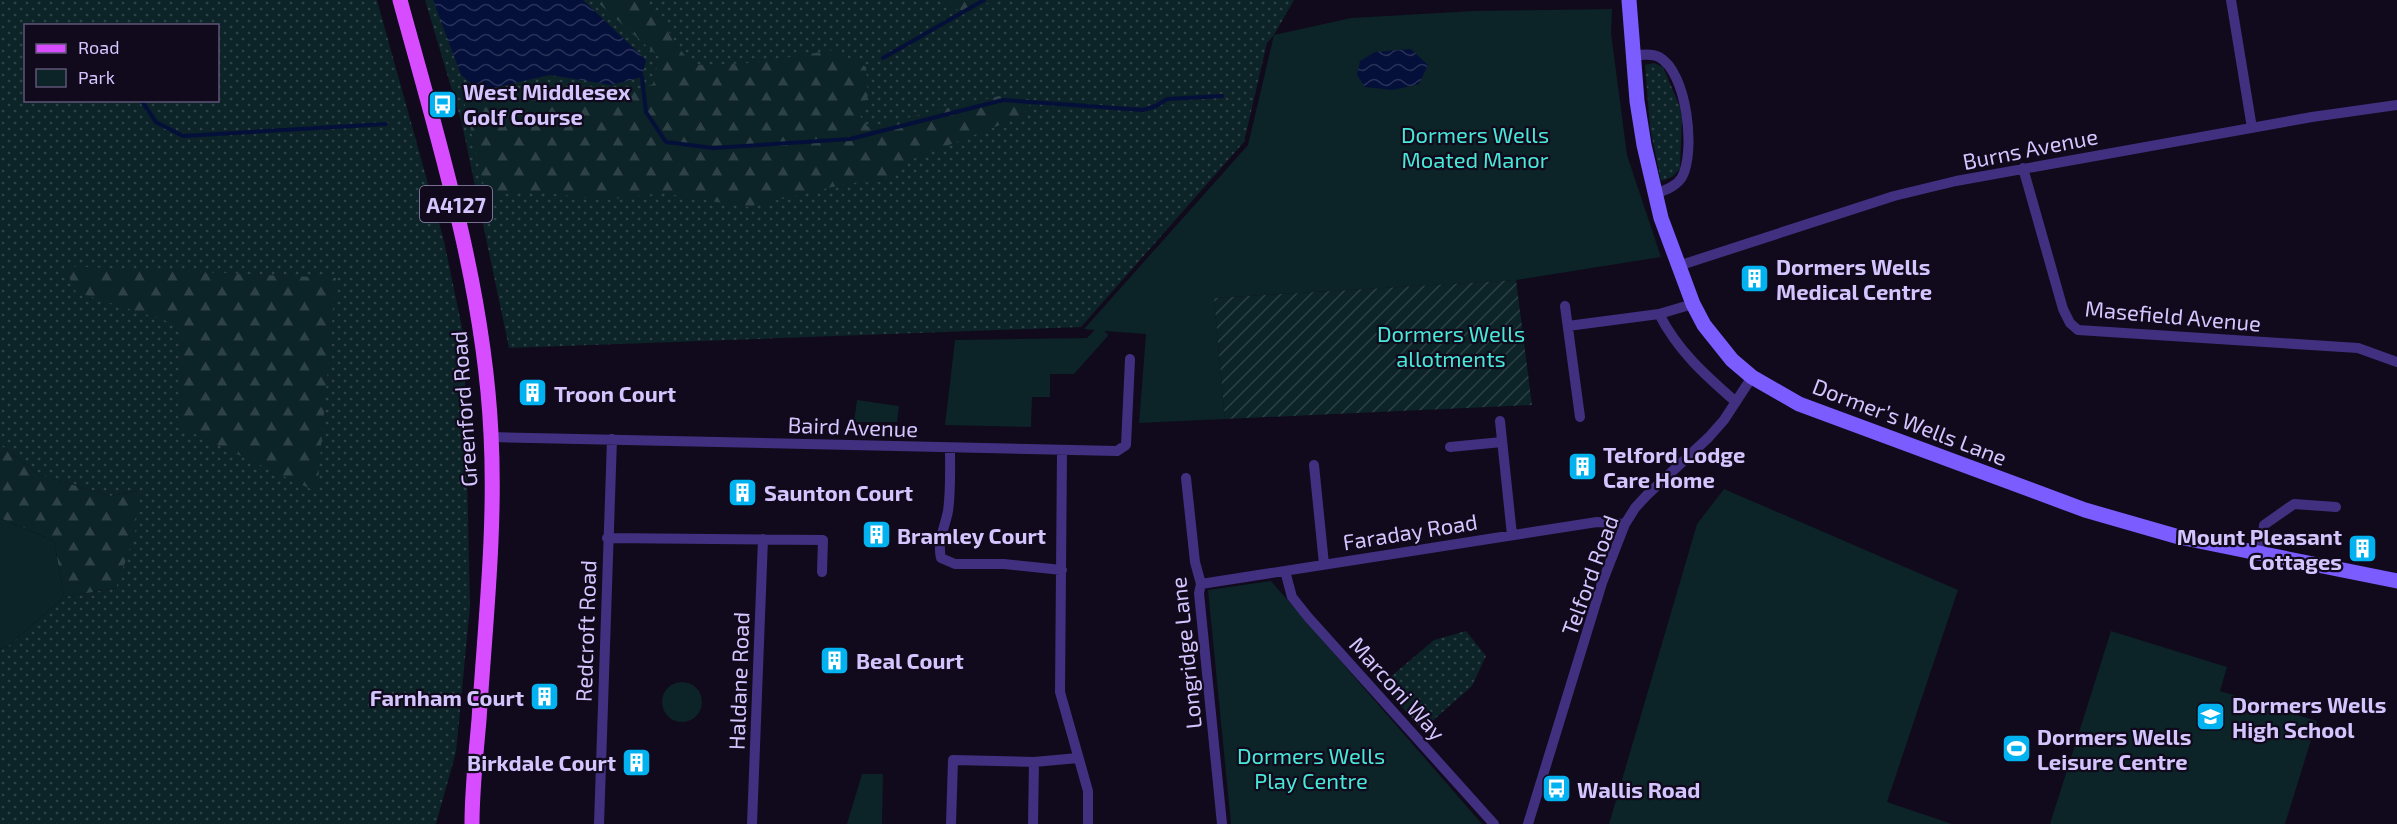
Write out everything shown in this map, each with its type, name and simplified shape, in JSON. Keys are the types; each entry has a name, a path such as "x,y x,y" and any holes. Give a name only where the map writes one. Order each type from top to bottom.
{"main road":[{"name":"Greenford Road","path":"400,0 454,200 483,338 491,437 490,559 472,824"}],"street":[{"name":"Dormer’s Wells Lane","path":"1629,0 1632,56 1644,145 1661,218 1693,304 1717,344 1752,377 1799,404 2056,500 2162,532 2397,581"},
{"path":"2231,0 2252,128"},
{"path":"1632,56 1656,55 1668,65 1680,87 1687,114 1688,137 1683,175 1678,183 1656,194"},
{"name":"Burns Avenue","path":"1678,266 1894,196 2023,168 2354,110 2397,105"},
{"name":"Masefield Avenue","path":"2023,168 2063,309 2070,323 2078,330 2358,348 2397,362"},
{"path":"1568,326 1659,314 1693,304"},
{"path":"1565,306 1580,417"},
{"path":"1659,314 1687,358 1736,402"},
{"name":"Baird Avenue","path":"491,437 1117,451 1126,445 1130,359"},
{"name":"Telford Road","path":"1528,824 1602,583 1625,524 1647,495 1709,437 1752,377"},
{"path":"1500,421 1512,535"},
{"name":"Redcroft Road","path":"599,824 612,439"},
{"path":"1450,447 1502,442"},
{"path":"950,448 950,490 948,513 940,543 941,558 956,564 1004,564 1062,570"},
{"path":"1062,451 1060,692 1088,791 1088,824"},
{"path":"1314,465 1324,564"},
{"name":"Longridge Lane","path":"1185,478 1195,562 1201,584 1199,593 1222,824"},
{"path":"2260,553 2264,525 2294,504 2336,507"},
{"name":"Faraday Road","path":"1201,584 1597,522 1625,524"},
{"path":"608,538 823,540 822,572"},
{"name":"Haldane Road","path":"752,824 763,539"},
{"name":"Marconi Way","path":"1285,571 1292,597 1494,824"},
{"path":"951,824 952,760 1034,762 1078,758"},
{"path":"1033,824 1034,762"}],"green space":[{"name":"West Middlesex Golf Course","path":"0,0 377,0 444,241 464,337 470,606 456,752 436,824 0,824 0,649 8,646 64,597 116,588 137,491 110,496 40,475 0,445"},
{"name":"West Middlesex Golf Course","path":"425,0 1294,0 1267,43 1244,142 1081,327 509,348 462,124"},
{"path":"595,0 647,0 691,65 753,63 834,50 866,67 868,96 858,113 868,127 1012,93 1033,101 1020,117 903,163 881,182 849,183 748,207 662,193 606,200 520,190 487,199 464,101 553,87 634,91 653,84 659,57"},
{"path":"937,0 992,0 972,10 958,10"},
{"name":"Dormers Wells Moated Manor","path":"1612,9 1611,33 1627,155 1661,257 1516,280 1214,298 1225,419 1139,423 1146,334 1104,331 1108,334 1107,337 1074,374 1050,374 1050,397 1032,397 1031,427 945,425 955,340 1087,338 1095,330 1084,329 1248,145 1274,35 1351,18 1474,11"},
{"path":"1654,63 1663,67 1680,107 1682,118 1680,169 1672,177 1661,181 1650,128 1645,65"},
{"path":"64,266 336,278 317,492 178,426 179,325 76,292"},
{"name":"Dormers Wells allotments","path":"1516,280 1532,405 1225,419 1214,298"},
{"path":"857,400 899,406 897,422 854,422"},
{"path":"0,445 40,475 110,496 138,491 135,534 116,588 64,597 54,541 0,518"},
{"path":"1724,489 1958,590 1887,802 1952,824 1609,824 1697,524"},
{"path":"0,518 54,541 64,597 8,646 0,649"},
{"name":"Dormers Wells Play Centre","path":"1271,581 1482,824 1231,824 1208,590"},
{"path":"1466,631 1486,656 1472,686 1422,730 1382,684 1434,640"},
{"name":"Dormers Wells High School","path":"2111,631 2227,667 2220,691 2317,721 2285,824 2050,824"},
{"path":"682,682 696,688 702,702 696,716 682,722 668,716 662,702 668,688"},
{"path":"862,774 883,774 882,824 847,824"}],"water":[{"path":"433,0 583,0 646,60 642,77 611,85 550,75 480,91 461,75"},
{"path":"1411,49 1428,65 1419,84 1393,90 1365,87 1357,75 1360,61 1375,52"}],"waterway":[{"path":"883,58 984,0"},
{"path":"642,77 646,112 666,142 713,148 850,139 1003,100 1143,110 1167,99 1222,96"},
{"path":"142,102 156,122 183,136 386,124"}],"place":[{"name":"West Middlesex Golf Course","path":"442,104"},
{"name":"Dormers Wells Medical Centre","path":"1755,279"},
{"name":"Troon Court","path":"533,393"},
{"name":"Telford Lodge Care Home","path":"1582,467"},
{"name":"Saunton Court","path":"743,492"},
{"name":"Bramley Court","path":"876,535"},
{"name":"Mount Pleasant Cottages","path":"2363,549"},
{"name":"Beal Court","path":"835,660"},
{"name":"Farnham Court","path":"545,697"},
{"name":"Dormers Wells High School","path":"2211,717"},
{"name":"Dormers Wells Leisure Centre","path":"2016,749"},
{"name":"Birkdale Court","path":"637,762"},
{"name":"Wallis Road","path":"1556,789"}]}
